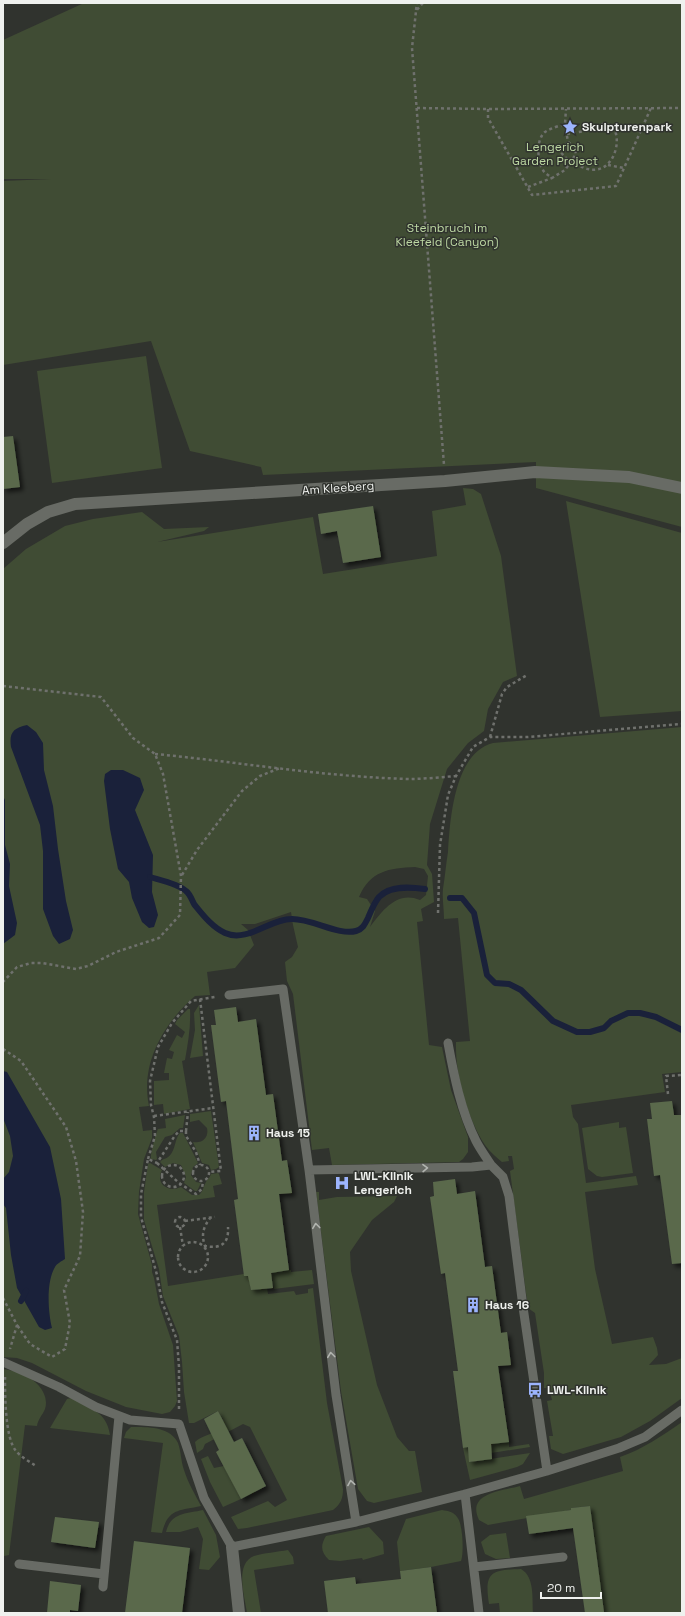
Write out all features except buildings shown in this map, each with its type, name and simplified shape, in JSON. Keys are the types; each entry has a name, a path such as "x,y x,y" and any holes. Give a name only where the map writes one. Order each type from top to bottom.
{"street":[{"name":"Am Kleeberg","path":"3,544 27,524 48,512 75,504 445,482 535,472 629,477 682,488"},
{"path":"232,1547 239,1613"}],"lane":[{"path":"229,995 283,989 309,1170 336,1395 356,1522"},
{"path":"448,1043 455,1082 476,1141 491,1165 503,1177 509,1196 523,1307 547,1471"},
{"path":"309,1170 472,1167 491,1165"},
{"path":"4,1362 59,1387 96,1407 130,1420 179,1424 204,1498 232,1547 356,1522 547,1471 618,1448 645,1437 682,1410"},
{"path":"102,1587 119,1416"},
{"path":"465,1494 479,1613"},
{"path":"474,1567 563,1557"},
{"path":"19,1564 104,1574"}],"path":[{"path":"417,3 412,48 445,482"},
{"path":"416,11 423,3"},
{"path":"417,108 682,108"},
{"path":"488,109 488,118 532,195 616,186 651,108"},
{"path":"566,109 566,124 567,134 568,142 562,152 564,158 587,170 601,169 608,165 616,150 617,138 614,128 608,124 597,125 587,130 567,134"},
{"path":"552,178 543,171 539,156 539,141 545,132 557,126 566,124"},
{"path":"528,187 552,178 565,170 576,154 574,146 568,142"},
{"path":"608,165 624,168"},
{"path":"490,738 502,694 508,687 527,676"},
{"path":"3,686 101,697 133,738 154,754 163,774 181,876 180,915 158,938 116,952 88,966 76,969 42,963 30,963 17,967 3,982"},
{"path":"438,913 440,845 448,795 456,776 473,747 490,738 527,737 682,724"},
{"path":"154,754 330,775 411,779 456,776"},
{"path":"181,876 197,850 242,791 260,776 281,768"},
{"path":"179,1424 179,1367 177,1340 162,1302 157,1275 141,1217 141,1194 148,1159 155,1136 154,1116 150,1105 150,1081 158,1047 172,1023 191,1001 229,995"},
{"path":"200,999 221,1171 209,1172"},
{"path":"3,1049 20,1061 66,1128 76,1161 82,1212 80,1256 64,1290 70,1323 65,1349 52,1357 30,1344 17,1325 3,1298"},
{"path":"668,1094 666,1076 682,1075"},
{"path":"154,1116 213,1108"},
{"path":"148,1159 165,1168 182,1184 196,1194 202,1189 203,1181 207,1179 209,1172 205,1166 200,1164 196,1152 186,1136 188,1112"},
{"path":"157,1163 179,1131 186,1131"},
{"path":"200,1164 195,1167 193,1174 195,1179 203,1181"},
{"path":"171,1165 181,1168 184,1174 182,1184 175,1188 165,1185 162,1175 165,1168 171,1165"},
{"path":"180,1227 185,1221 215,1216"},
{"path":"183,1246 180,1227 176,1226 175,1223 176,1218 182,1217 185,1221"},
{"path":"211,1217 204,1225 202,1234 204,1246 208,1252 208,1262 202,1270 192,1272 183,1269 178,1260 180,1250 183,1246 192,1241 204,1246 216,1248 222,1245 229,1235 228,1226"},
{"path":"17,1325 4,1362 7,1425 16,1451 36,1466"}],"green space":[{"name":"Steinbruch im Kleefeld (Canyon)","path":"84,3 682,3 682,527 536,488 536,462 263,475 261,467 190,451 151,341 3,365 3,181 51,179 3,179 3,40"},
{"path":"146,356 162,468 52,483 37,371"},
{"path":"463,488 473,489 481,494 501,556 517,676 503,682 488,709 484,731 468,743 447,769 430,824 427,865 432,874 434,902 421,909 423,921 417,922 429,1045 442,1047 451,1090 468,1137 468,1152 459,1162 332,1165 329,1148 312,1150 293,994 287,981 285,962 292,957 298,947 291,912 255,924 241,924 248,930 254,945 235,968 207,972 210,995 195,996 173,1019 164,1031 151,1059 148,1074 147,1090 149,1106 139,1107 143,1131 152,1130 152,1138 144,1159 139,1192 138,1214 152,1265 152,1272 159,1304 173,1345 177,1401 175,1406 170,1412 162,1414 126,1407 86,1391 32,1363 17,1358 3,1357 3,569 26,549 65,526 93,519 142,512 164,529 209,527 204,531 157,542 313,517 323,574 437,556 432,511 466,505","holes":["415,867 424,869 428,876 426,895 420,900 412,898 397,900 385,909 370,927 375,911 367,899 359,897 363,888 369,881 381,873 397,868"]},
{"path":"566,501 682,533 682,711 600,717"},
{"path":"682,727 682,1072 662,1074 665,1092 571,1105 573,1117 578,1124 586,1183 636,1176 638,1185 585,1192 595,1269 612,1344 653,1337 658,1355 649,1365 666,1364 682,1358 682,1398 650,1421 621,1437 563,1454 551,1449 549,1436 553,1436 547,1401 552,1400 549,1388 544,1388 544,1373 535,1313 528,1308 510,1171 514,1169 512,1156 508,1156 509,1161 502,1162 485,1145 473,1122 460,1082 456,1055 456,1042 470,1041 458,918 444,919 443,889 450,823 462,773 470,760 480,749 493,743"},
{"path":"199,1005 203,1056 190,1058 195,1030 194,1013"},
{"path":"188,1009 190,1009 189,1034 185,1060 182,1061 190,1109 164,1114 163,1104 154,1105 154,1081 169,1080 169,1073 164,1073 167,1058 172,1059 174,1052 169,1050 177,1035 182,1038 185,1032 175,1024"},
{"path":"211,1111 219,1167 211,1170 209,1165 202,1163 193,1142 200,1142 206,1137 207,1128 199,1120 190,1122 190,1114"},
{"path":"185,1115 183,1128 180,1128 172,1135 165,1137 156,1152 157,1159 151,1159 152,1149 158,1129 166,1128 165,1119"},
{"path":"619,1122 619,1128 626,1127 633,1173 602,1177 597,1176 588,1169 582,1128"},
{"path":"180,1133 183,1133 198,1163 193,1167 191,1175 196,1182 201,1183 197,1191 184,1183 186,1177 181,1165 173,1163 165,1167 160,1162 171,1154"},
{"path":"150,1163 162,1170 160,1179 167,1188 176,1189 181,1187 192,1195 199,1195 211,1174 218,1173 222,1184 213,1186 215,1197 157,1205 168,1286 244,1274 244,1276 249,1275 251,1290 267,1288 268,1294 294,1291 296,1295 308,1293 308,1289 313,1288 327,1403 343,1489 341,1501 333,1510 238,1529 231,1517 268,1501 275,1507 287,1500 250,1427 243,1424 205,1444 203,1449 197,1453 195,1442 226,1427 218,1411 194,1423 189,1423 184,1392 179,1336 163,1296 159,1269 144,1220 144,1192 148,1164"},
{"path":"316,1192 319,1192 319,1200 337,1197 397,1196 394,1202 372,1220 350,1252 351,1271 377,1385 397,1437 409,1451 415,1451 422,1492 374,1503 367,1501 358,1489 341,1391"},
{"path":"291,1270 291,1272 312,1270 314,1284 274,1289 270,1273"},
{"path":"3,1369 19,1372 31,1379 40,1387 46,1403 45,1409 37,1426 25,1425 9,1555 4,1556 3,1563"},
{"path":"71,1398 91,1408 101,1416 108,1427 110,1435 50,1428 67,1399"},
{"path":"682,1422 682,1613 593,1613 604,1611 590,1506 571,1508 571,1510 488,1525 479,1520 476,1511 477,1504 488,1495 520,1486 524,1499 623,1471 620,1457 660,1437"},
{"path":"131,1427 164,1430 174,1437 179,1446 182,1464 186,1475 201,1506 181,1510 171,1515 164,1525 162,1533 151,1532 163,1443 124,1438 126,1432"},
{"path":"509,1442 509,1447 529,1444 530,1447 491,1453 489,1444"},
{"path":"468,1447 470,1462 530,1453 523,1464 517,1467 470,1480 463,1448"},
{"path":"208,1456 214,1468 224,1466 241,1499 223,1507 210,1482 201,1459"},
{"path":"203,1510 216,1535 220,1557 209,1570 199,1569 203,1539 198,1527 180,1532 166,1532 168,1525 175,1517 185,1513"},
{"path":"442,1510 449,1511 456,1515 461,1525 461,1561 400,1571 397,1542 406,1519"},
{"path":"369,1527 383,1542 384,1554 363,1560 362,1558 340,1561 329,1560 324,1554 322,1546 326,1536"},
{"path":"506,1533 510,1558 496,1559 485,1554 481,1542 490,1535"},
{"path":"288,1550 293,1557 294,1564 254,1570 261,1613 247,1613 242,1582 244,1566 248,1560 254,1556"},
{"path":"521,1569 529,1577 531,1583 533,1613 500,1613 499,1603 489,1604 489,1579 496,1572"}],"water":[{"path":"27,725 36,732 43,743 44,770 53,806 66,901 73,930 70,939 59,944 53,936 43,909 43,851 40,825 11,747 11,735 13,732 18,728"},
{"path":"111,770 123,770 140,778 144,790 135,810 153,855 152,892 158,915 154,927 149,928 142,922 132,898 129,882 118,869 110,829 104,781 105,774"},
{"path":"3,796 5,800 5,845 10,864 9,886 17,923 15,935 3,944"},
{"path":"3,1071 7,1072 50,1147 61,1199 65,1259 55,1267 52,1273 49,1297 52,1328 45,1330 39,1327 17,1288 11,1255 6,1208 3,1204 3,1179 9,1172 13,1156 10,1136 3,1118"}],"waterway":[{"path":"150,877 179,886 189,894 194,904 212,924 225,933 233,935 250,933 283,920 291,919 299,919 341,931 356,931 364,926 379,897 384,893 389,890 401,888 425,889"},
{"path":"450,898 462,898 474,913 487,975 495,983 509,984 521,990 553,1021 577,1032 590,1032 604,1028 611,1021 628,1013 640,1013 656,1017 682,1030"},
{"path":"21,1301 26,1291"}],"place":[{"name":"Skulpturenpark","path":"570,127"},
{"name":"Haus 15","path":"254,1133"},
{"name":"LWL-Klinik Lengerich","path":"342,1183"},
{"name":"Haus 16","path":"473,1305"},
{"name":"LWL-Klinik","path":"535,1390"}],"park label":[{"name":"Lengerich Garden Project","path":"555,154"}]}
